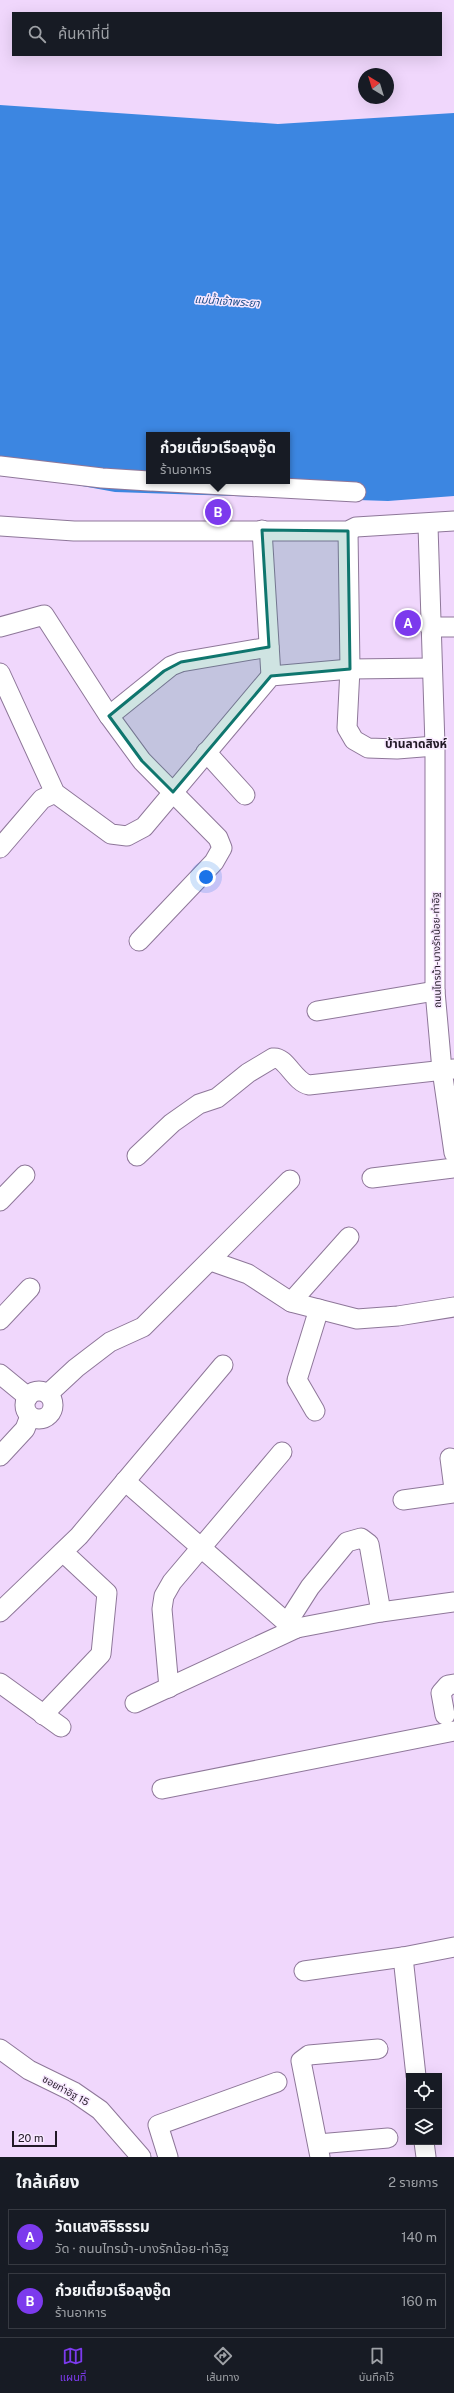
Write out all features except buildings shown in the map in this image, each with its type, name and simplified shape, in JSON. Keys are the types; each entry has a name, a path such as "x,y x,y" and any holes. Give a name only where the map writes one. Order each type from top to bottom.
{"street":[{"path":"0,466 102,478 146,481"},
{"path":"206,484 356,492"},
{"path":"0,526 74,531 348,531 356,527 454,521"},
{"name":"ถนนไทรม้า-บางรักน้อย-ท่าอิฐ","path":"428,526 430,627 435,746 435,991 448,1070 454,1153"},
{"path":"0,673 55,793 111,834 127,836 144,827 271,676 262,530"},
{"path":"348,531 350,669 347,728 354,740 368,748 397,749 435,746"},
{"path":"0,627 44,614 109,716 142,761 218,838 222,848 214,862 139,941"},
{"path":"430,627 454,627"},
{"path":"109,716 164,671 181,662 270,647"},
{"path":"271,676 350,669 432,668"},
{"path":"206,752 246,795"},
{"path":"1,845 42,799 55,793"},
{"path":"317,1011 435,991"},
{"path":"137,1156 172,1123 199,1104 217,1098 248,1073 273,1058 281,1060 299,1081 309,1085 448,1070"},
{"path":"372,1178 454,1168"},
{"path":"0,1201 25,1175"},
{"path":"48,1394 76,1368 110,1342 143,1327 211,1261 290,1180"},
{"path":"291,1302 349,1237"},
{"path":"211,1261 248,1274 291,1302 357,1318 398,1316 454,1307"},
{"path":"0,1320 30,1288"},
{"path":"315,1412 297,1380 299,1369 319,1309"},
{"path":"0,1612 79,1536 223,1365"},
{"path":"0,1374 28,1397"},
{"path":"35,1392 48,1394 54,1405 51,1413 40,1420 30,1416 25,1407 28,1397 35,1392"},
{"path":"0,1456 25,1429 30,1416"},
{"path":"169,1688 162,1609 164,1596 172,1582 201,1550 282,1452"},
{"path":"450,1458 454,1489"},
{"path":"125,1481 201,1550 292,1626"},
{"path":"402,1500 454,1492"},
{"path":"292,1626 310,1587 347,1542 361,1538 369,1544 380,1612"},
{"path":"43,1714 101,1654 107,1593 63,1552"},
{"path":"135,1703 169,1688 292,1626 454,1602"},
{"path":"0,1683 61,1728"},
{"path":"445,1714 442,1693 448,1685 454,1684"},
{"path":"162,1789 454,1731"},
{"path":"304,1971 454,1948"},
{"path":"403,1957 416,2073"},
{"name":"ซอยท่าอิฐ 15","path":"0,2049 29,2070 74,2092 100,2110 141,2157"},
{"path":"378,2049 309,2055 301,2061 319,2151 388,2138"},
{"path":"168,2157 158,2125 277,2082"},
{"path":"424,2145 426,2157"}],"highlighted area":[{"path":"262,530 348,531 350,669 271,676 173,792 142,761 109,716 164,671 181,662 269,647"}],"water":[{"name":"แม่น้ำเจ้าพระยา","path":"0,105 278,124 454,113 454,496 388,501 115,492 0,471"}],"place":[{"name":"ก๋วยเตี๋ยวเรือลุงอู๊ด","path":"218,512"},
{"name":"วัดแสงสิริธรรม","path":"408,623"}],"district":[{"name":"บ้านลาดสิงห์","path":"416,744"}]}
